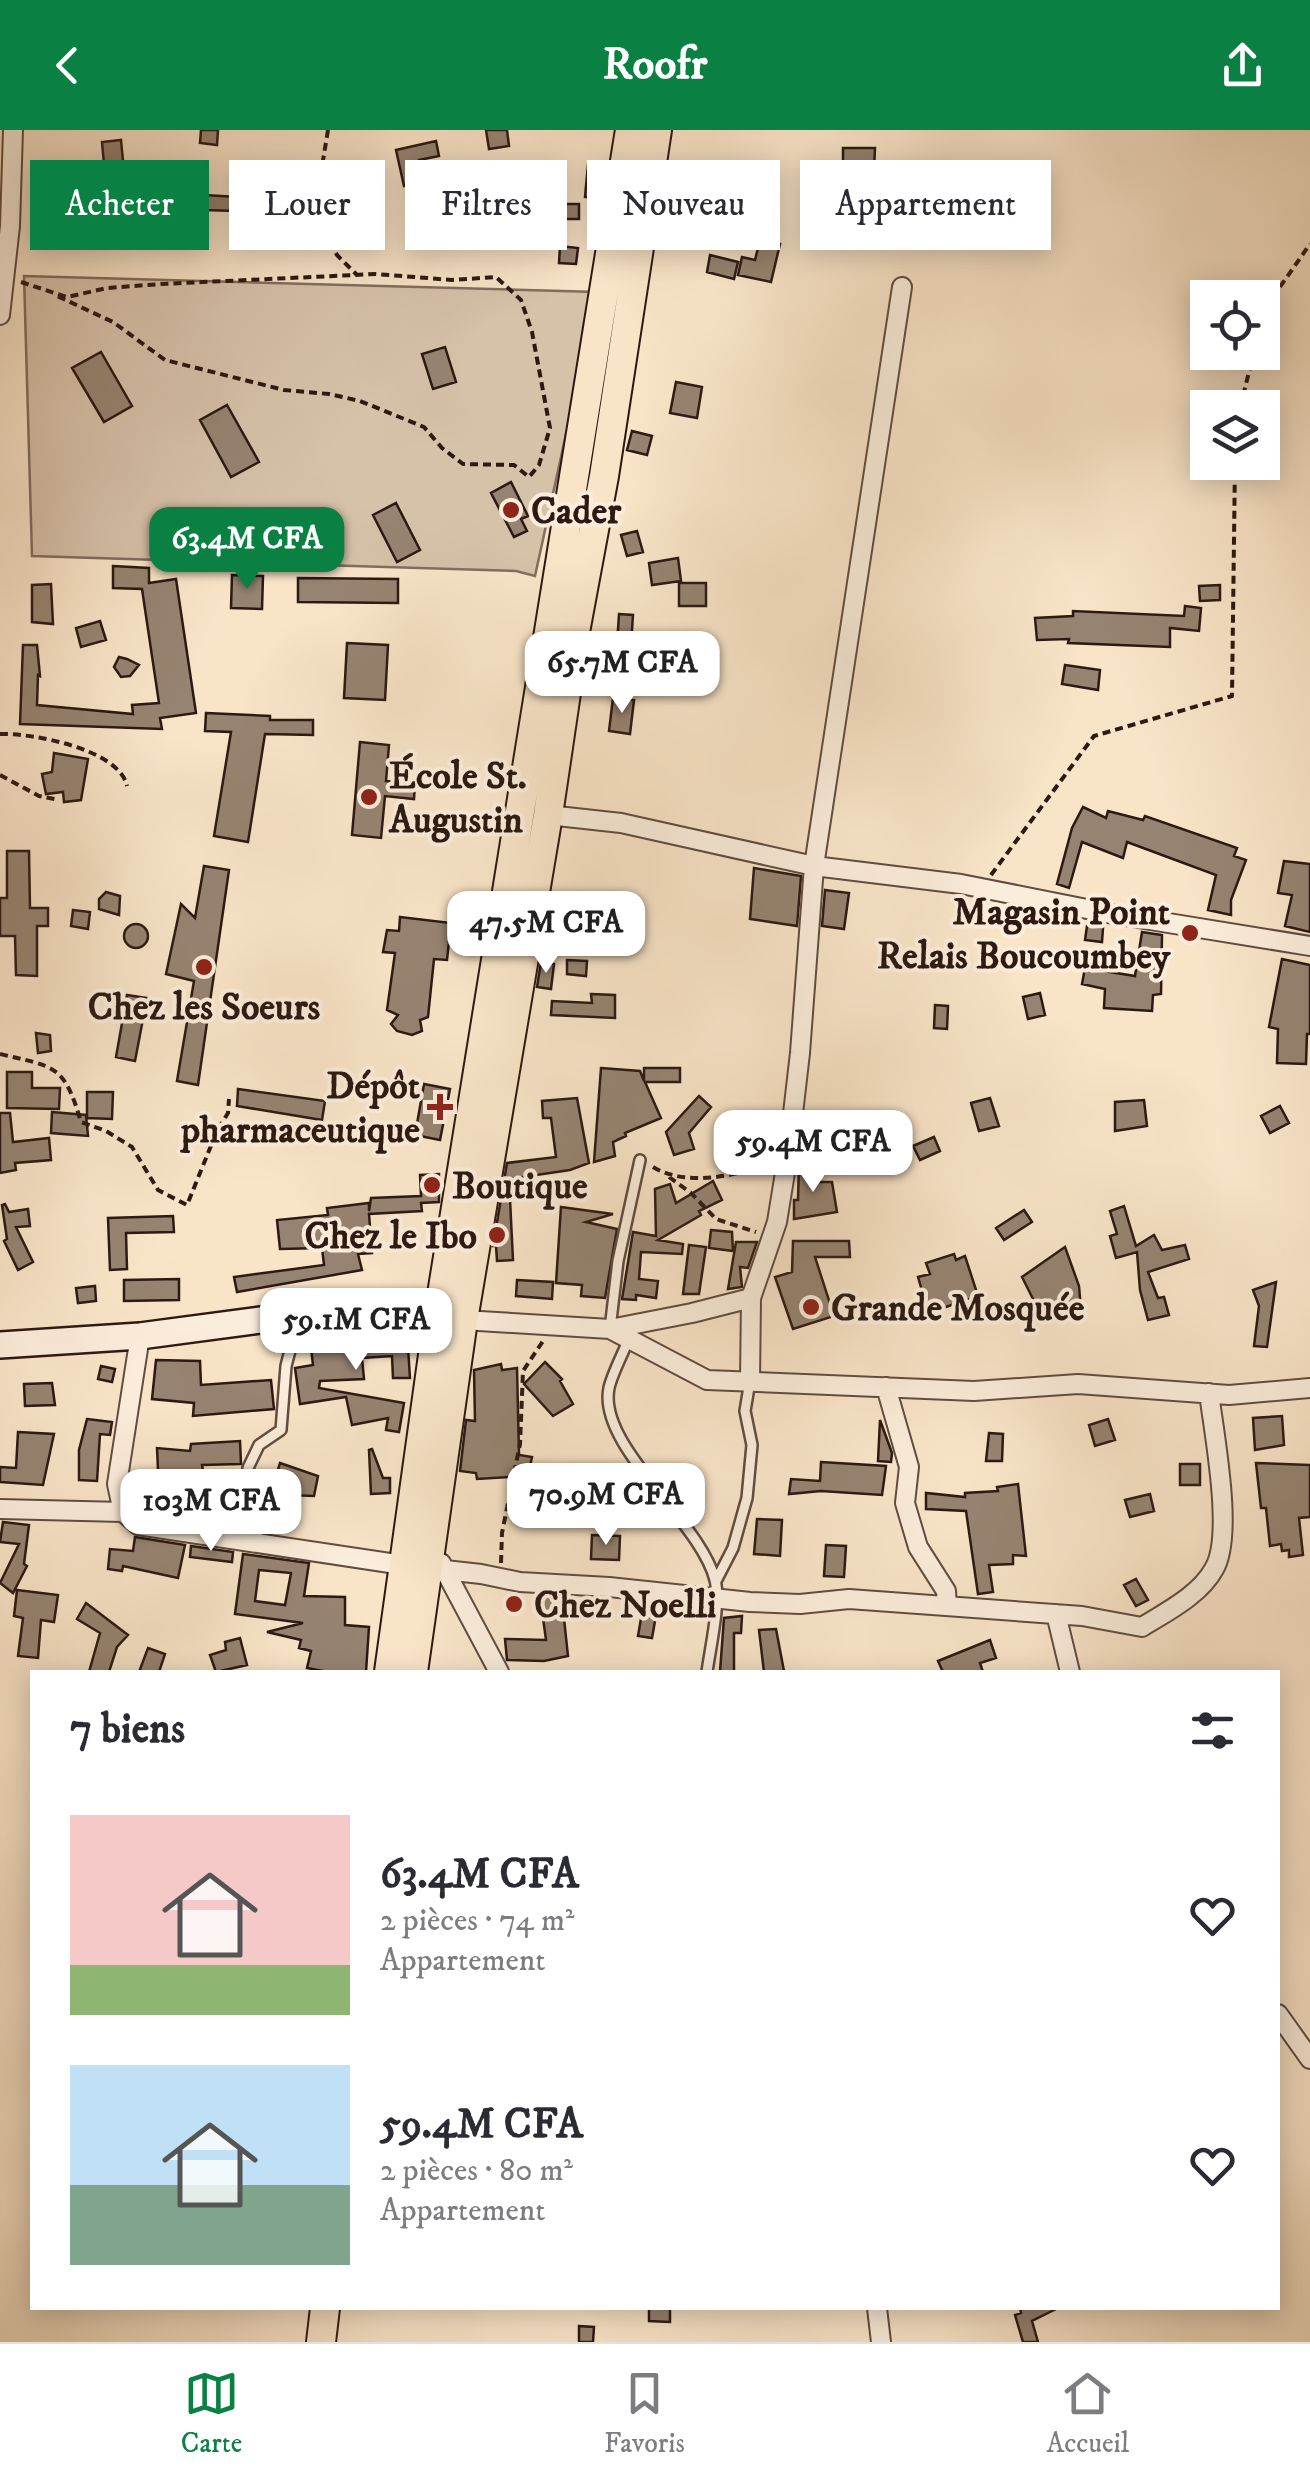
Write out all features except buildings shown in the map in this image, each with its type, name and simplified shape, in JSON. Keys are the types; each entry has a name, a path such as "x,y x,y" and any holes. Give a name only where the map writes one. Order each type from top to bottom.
{"main road":[{"path":"413,1670 451,1318 630,130"},
{"path":"389,1670 424,1568 431,1535 451,1318 548,814 657,130"},
{"path":"0,1345 140,1336 380,1304 451,1318"},
{"path":"321,2342 324,2310"}],"street":[{"path":"0,315 13,130"},
{"path":"750,1381 751,1298 772,1239 788,1157 814,866 902,287"},
{"path":"548,814 621,823 814,866 982,888 1107,914 1310,946"},
{"path":"451,1318 610,1328 692,1314 751,1298"},
{"path":"610,1328 707,1380 974,1391 1078,1384 1209,1394 1310,1388"},
{"path":"140,1336 117,1484 124,1512 138,1525 520,1582 715,1590 800,1604 849,1599 948,1606 1056,1614 1142,1627 1182,1601 1214,1570 1224,1535 1209,1394"},
{"path":"886,1386 908,1467 905,1503 918,1548 946,1591 948,1606"},
{"path":"0,1508 124,1512"},
{"path":"424,1568 498,1670"},
{"path":"1056,1614 1070,1670"},
{"path":"1280,2017 1310,2060"},
{"path":"877,2310 881,2342"}],"lane":[{"path":"610,1328 618,1261 640,1160"},
{"path":"259,1544 248,1468 259,1444 280,1430 286,1366 293,1339 292,1315"},
{"path":"628,1338 608,1389 610,1419 618,1440 702,1553 715,1590"},
{"path":"707,1670 715,1590 733,1548 747,1498 752,1446 745,1411 750,1381"}],"path":[{"path":"328,130 314,215 337,255 357,276"},
{"path":"1280,287 1310,244"},
{"path":"5,271 27,286 113,322 164,360 284,390 360,401 424,427 463,464 514,465 529,477 538,465 550,428 532,332 521,300 496,277 452,280 357,276 161,284 56,296"},
{"path":"982,888 1094,736 1232,696 1235,480"},
{"path":"0,734 84,750 114,765 126,778 127,786"},
{"path":"0,774 39,796 59,800"},
{"path":"0,1054 52,1067 71,1088 81,1122 132,1147 158,1190 187,1205 228,1113 229,1100"},
{"path":"664,1174 740,1174 788,1157"},
{"path":"640,1160 691,1192 716,1219 772,1239"},
{"path":"500,1578 502,1533 520,1444 522,1371 541,1348 548,1324"}],"shaded area":[{"path":"24,276 597,292 535,576 516,571 32,556"}],"place":[{"name":"Cader","path":"511,510"},
{"name":"École St. Augustin","path":"369,797"},
{"name":"Magasin Point Relais Boucoumbey","path":"1190,933"},
{"name":"Chez les Soeurs","path":"204,967"},
{"name":"Dépôt pharmaceutique","path":"440,1107"},
{"name":"Boutique","path":"432,1185"},
{"name":"Chez le Ibo","path":"497,1235"},
{"name":"Grande Mosquée","path":"811,1307"},
{"name":"Chez Noelli","path":"514,1604"}]}
